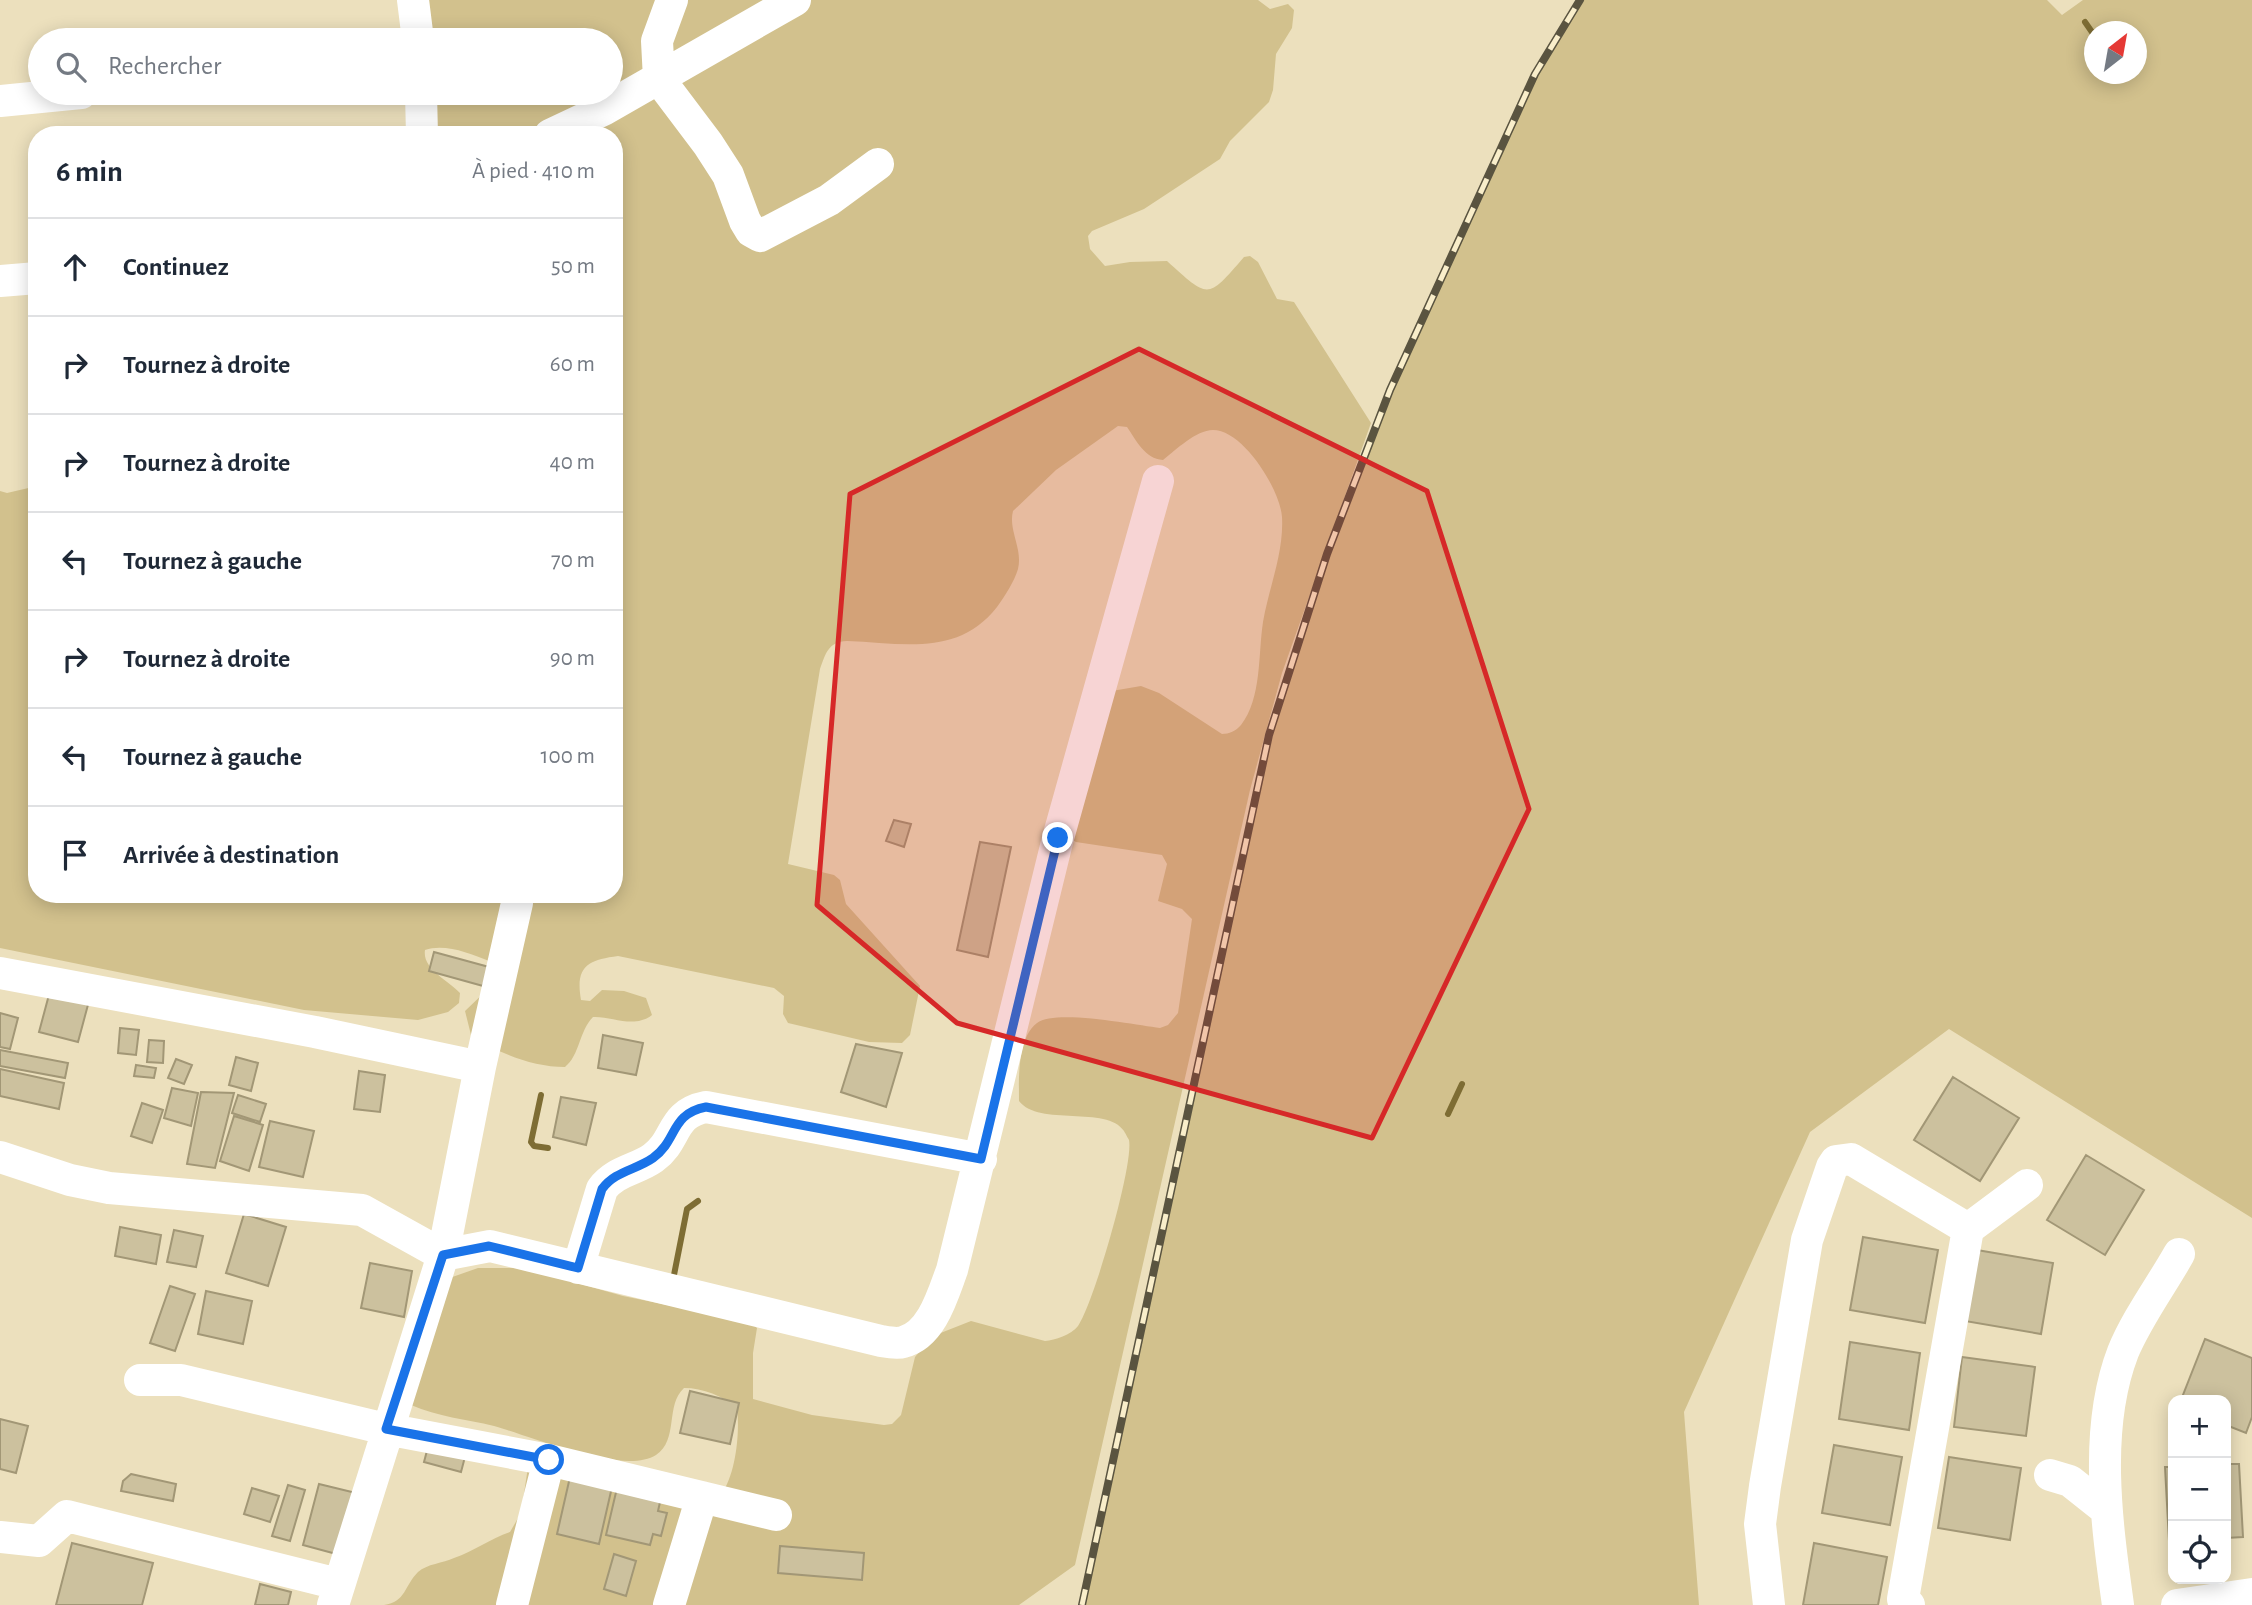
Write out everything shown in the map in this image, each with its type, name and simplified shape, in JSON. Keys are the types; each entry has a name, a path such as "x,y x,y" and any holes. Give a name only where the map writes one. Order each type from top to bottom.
{"street":[{"path":"413,0 416,28"},
{"path":"672,0 657,41 659,79 728,175 751,230 760,236 829,200 878,164"},
{"path":"623,97 795,0"},
{"path":"0,101 28,98"},
{"path":"421,105 422,126"},
{"path":"568,126 608,105"},
{"path":"0,281 28,279"},
{"path":"0,1157 70,1180 109,1188 362,1210 443,1255 489,1246 880,1341 903,1342 919,1333 937,1309 951,1270 981,1159 1058,838 1158,481"},
{"path":"0,1537 39,1541 67,1516 335,1595 443,1255 480,1067 517,903"},
{"path":"0,973 315,1032 480,1067"},
{"path":"578,1268 602,1189 609,1180 653,1158 680,1120 691,1110 706,1107 981,1159"},
{"path":"1769,1605 1760,1524 1765,1486 1809,1231 1832,1167 1836,1161 1851,1159 1968,1229"},
{"path":"1909,1605 1903,1600 1968,1229 2027,1185"},
{"path":"2118,1605 2104,1508 2110,1406 2124,1350 2179,1254"},
{"path":"140,1380 181,1380 386,1429 549,1460 776,1515"},
{"path":"512,1605 549,1460"},
{"path":"2050,1475 2070,1481 2104,1508"},
{"path":"669,1605 702,1497"},
{"path":"2177,1605 2252,1594"}],"highlighted area":[{"path":"1139,349 1427,491 1529,809 1372,1138 957,1023 817,905 850,494"}],"shaded area":[{"path":"408,0 1258,0 1270,9 1288,4 1294,10 1292,28 1276,54 1273,90 1269,102 1230,141 1220,159 1144,209 1092,231 1088,236 1090,249 1105,266 1167,261 1200,288 1207,289 1222,281 1244,257 1250,256 1258,262 1277,299 1294,302 1371,423 1282,673 1250,790 1075,1565 1019,1605 384,1605 397,1601 413,1577 422,1569 450,1560 510,1532 521,1513 528,1467 721,1495 736,1453 737,1408 698,1389 684,1388 678,1395 670,1432 663,1449 656,1455 641,1460 600,1458 494,1426 411,1405 441,1281 478,1268 524,1268 623,1296 751,1322 757,1328 753,1353 753,1399 812,1415 884,1425 892,1424 901,1415 915,1357 933,1336 971,1321 1045,1341 1063,1336 1078,1326 1093,1292 1111,1234 1125,1177 1129,1140 1115,1123 1103,1119 1041,1113 1029,1109 1019,1101 1020,1059 1030,1030 1047,1019 1061,1017 1115,1021 1160,1028 1168,1025 1178,1013 1192,919 1182,909 1158,901 1167,864 1162,855 1076,842 1062,833 1106,692 1141,686 1159,693 1222,734 1237,729 1248,714 1256,689 1263,622 1278,557 1282,517 1280,505 1267,477 1236,440 1224,433 1207,431 1186,441 1163,460 1146,453 1127,427 1118,426 1056,470 1013,511 1012,525 1019,554 1018,569 997,607 982,623 965,634 928,644 847,641 832,646 826,653 820,669 788,864 834,875 840,880 846,904 920,986 910,1035 902,1043 869,1042 788,1023 783,1014 784,996 774,988 618,956 599,960 586,967 580,979 581,1000 590,1001 602,990 624,991 646,998 652,1015 630,1022 593,1017 577,1050 565,1067 540,1065 492,1048 471,1035 465,1011 489,988 489,961 457,950 425,950 425,957 432,969 460,993 459,1003 448,1012 418,1020 304,1010 0,948 0,491 7,493 28,488 28,903 623,903 623,126 437,126 434,105 623,105 623,28 419,28"},
{"path":"1580,0 2047,0 2062,15 2083,0 2252,0 2252,1218 1949,1029 1810,1132 1684,1412 1699,1605 1082,1605 1269,735 1327,554 1390,390 1535,74"}],"building":[{"path":"894,820 911,824 904,847 886,841"},
{"path":"980,842 1011,847 988,957 957,950"},
{"path":"434,952 489,967 483,986 429,971"},
{"path":"50,991 89,1001 78,1042 39,1032"},
{"path":"0,1013 18,1018 10,1049 0,1047"},
{"path":"120,1028 139,1030 136,1055 118,1053"},
{"path":"603,1035 643,1043 636,1075 598,1068"},
{"path":"149,1040 164,1041 163,1063 147,1062"},
{"path":"856,1044 902,1053 886,1107 841,1092"},
{"path":"0,1050 68,1063 65,1078 0,1066"},
{"path":"236,1057 258,1063 251,1091 229,1085"},
{"path":"176,1059 192,1065 184,1084 168,1078"},
{"path":"136,1065 156,1068 154,1078 134,1076"},
{"path":"0,1069 64,1083 59,1109 0,1096"},
{"path":"359,1071 385,1075 380,1112 354,1109"},
{"path":"1953,1077 2019,1118 1980,1181 1914,1140"},
{"path":"172,1088 198,1093 191,1126 164,1118"},
{"path":"201,1092 234,1093 215,1168 187,1164"},
{"path":"238,1095 266,1104 260,1122 232,1113"},
{"path":"561,1097 596,1103 586,1145 553,1137"},
{"path":"142,1103 163,1110 152,1143 131,1136"},
{"path":"234,1116 263,1125 249,1171 220,1161"},
{"path":"270,1121 314,1131 303,1177 259,1167"},
{"path":"2086,1155 2144,1190 2105,1255 2047,1220"},
{"path":"244,1214 286,1227 268,1286 226,1273"},
{"path":"120,1227 161,1235 156,1264 115,1256"},
{"path":"174,1230 203,1236 196,1267 167,1262"},
{"path":"1863,1237 1938,1250 1925,1323 1850,1310"},
{"path":"1977,1250 2053,1263 2041,1334 1965,1321"},
{"path":"370,1263 412,1271 404,1317 361,1308"},
{"path":"170,1286 195,1294 175,1351 150,1343"},
{"path":"206,1291 252,1301 243,1344 198,1334"},
{"path":"2205,1339 2252,1358 2252,1417 2246,1433 2231,1427 2231,1395 2183,1395"},
{"path":"1850,1342 1920,1353 1909,1430 1839,1419"},
{"path":"1962,1357 2035,1367 2026,1436 1954,1427"},
{"path":"690,1391 739,1403 730,1444 680,1433"},
{"path":"0,1419 28,1426 16,1473 0,1469"},
{"path":"429,1443 466,1453 461,1472 424,1462"},
{"path":"1834,1445 1902,1457 1890,1525 1822,1513"},
{"path":"1949,1457 2021,1468 2010,1540 1938,1528"},
{"path":"2231,1464 2239,1464 2243,1537 2231,1538"},
{"path":"2165,1467 2168,1467 2168,1522"},
{"path":"131,1474 176,1484 173,1501 121,1491 123,1481"},
{"path":"570,1477 612,1487 599,1544 557,1534"},
{"path":"319,1484 356,1493 340,1555 303,1545"},
{"path":"288,1485 305,1490 290,1541 272,1536"},
{"path":"252,1488 279,1496 270,1522 244,1514"},
{"path":"617,1488 661,1498 658,1511 667,1513 661,1536 653,1534 650,1545 606,1535"},
{"path":"72,1543 153,1563 142,1605 56,1605"},
{"path":"1814,1543 1887,1557 1878,1605 1803,1605"},
{"path":"780,1546 864,1553 862,1580 778,1573"},
{"path":"614,1554 636,1561 626,1596 604,1589"},
{"path":"260,1584 291,1592 288,1605 255,1605"}],"waterway":[{"path":"1448,1114 1462,1084"},
{"path":"541,1095 531,1142 534,1146 548,1148"},
{"path":"673,1280 687,1209 698,1201"}],"railway":[{"path":"1082,1605 1269,735 1327,554 1390,390 1535,74 1580,0"}],"route":[{"path":"549,1460 386,1429 443,1255 489,1246 578,1268 602,1189 609,1180 653,1158 680,1120 691,1110 706,1107 981,1159 1058,838"}]}
